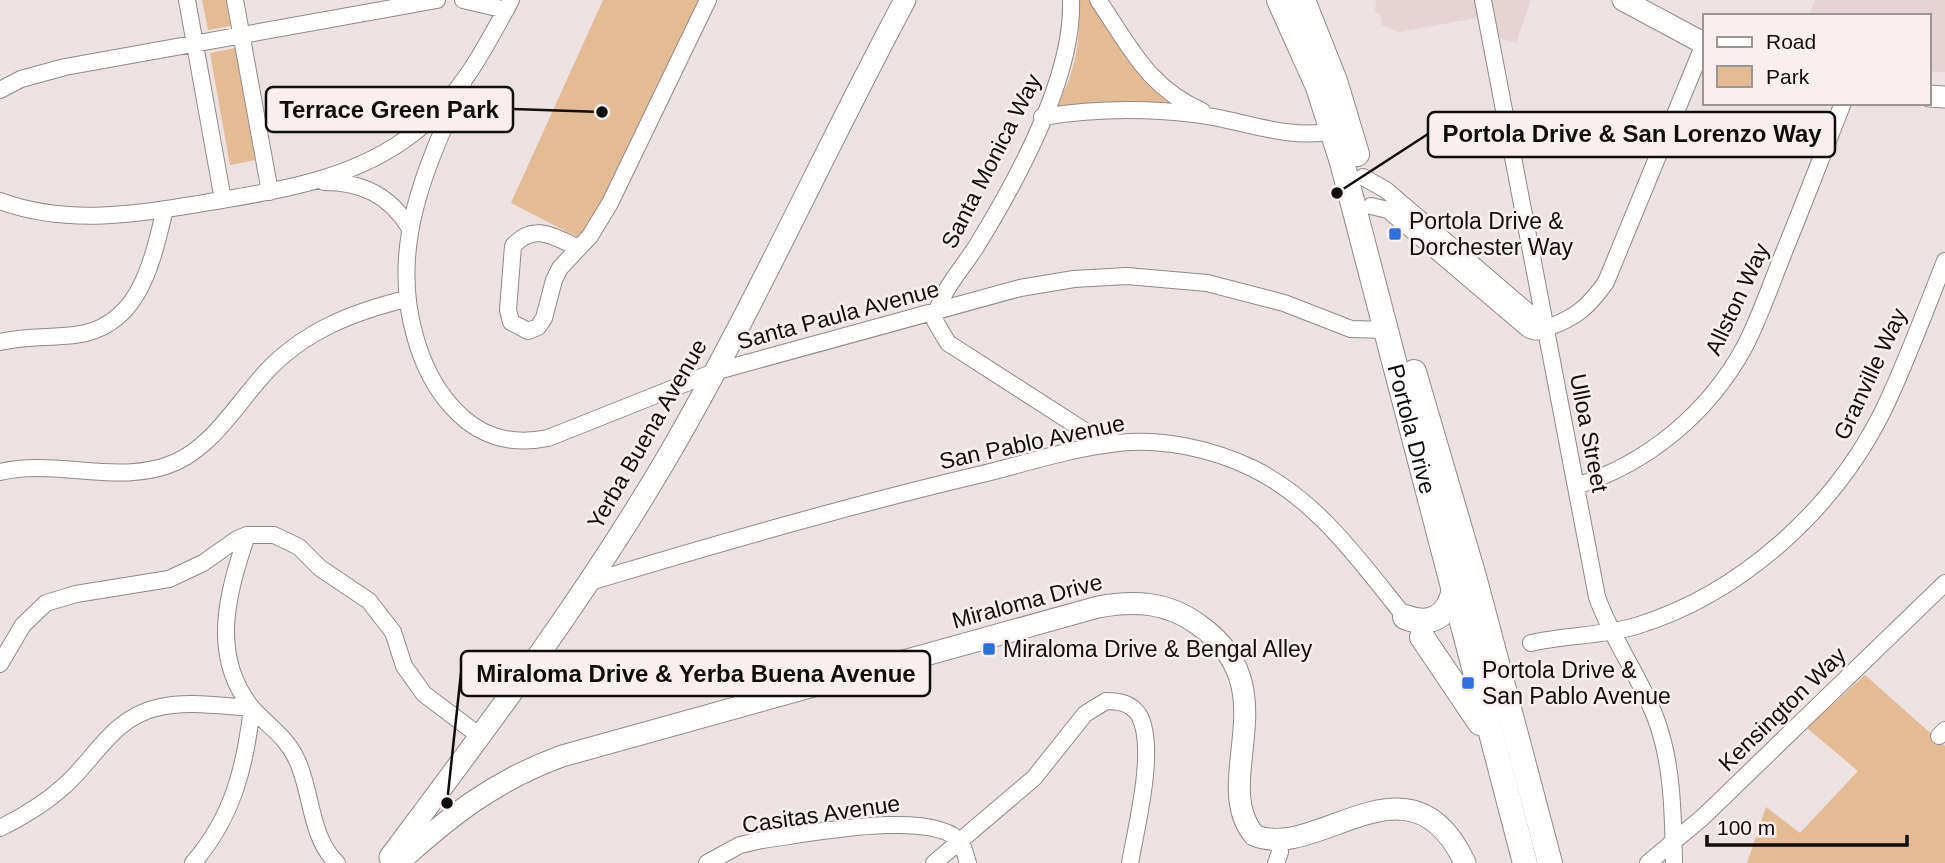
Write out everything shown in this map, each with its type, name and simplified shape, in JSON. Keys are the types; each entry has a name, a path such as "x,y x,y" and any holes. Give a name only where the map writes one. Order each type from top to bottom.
{"main road":[{"name":"Portola Drive","path":"1279,0 1307,61 1333,131 1454,589 1479,641 1499,763 1525,863"},
{"name":"Portola Drive","path":"1303,0 1335,80 1363,177 1413,368 1479,641 1550,863"},
{"path":"1405,617 1422,621 1436,618 1449,606 1454,589"},
{"path":"1422,637 1442,648 1479,641"},
{"path":"1422,637 1464,696 1499,763"}],"street":[{"path":"187,0 223,200"},
{"path":"235,0 270,192"},
{"path":"0,89 44,71 438,0"},
{"path":"0,201 35,211 75,216 112,216 165,209 315,182 392,149 434,116 463,85 509,5 463,0"},
{"path":"579,248 539,231 529,232 513,246 508,310 510,321 518,328 528,331 538,327 548,307 554,279 579,248 610,203 708,0"},
{"name":"Yerba Buena Avenue","path":"398,863 431,824 481,737 590,582 655,478 714,372 905,0"},
{"name":"Santa Monica Way","path":"936,312 995,214 1042,117 1069,42 1071,0"},
{"path":"1098,0 1143,69 1155,82 1188,105 1224,118"},
{"name":"Ulloa Street","path":"1483,0 1597,597 1611,631 1646,696 1663,738 1670,783 1674,863"},
{"path":"1623,0 1703,43"},
{"path":"1371,206 1388,210 1536,333 1581,312 1606,282 1703,49"},
{"name":"Santa Paula Avenue","path":"463,85 416,197 409,227 406,299 416,343 436,386 466,421 495,437 530,442 548,438 714,372 1048,282 1127,276 1208,283 1284,303 1351,329 1386,330"},
{"name":"Allston Way","path":"1576,486 1615,472 1653,450 1696,412 1727,375 1755,323 1842,105"},
{"path":"1042,117 1138,111 1224,118 1298,134 1333,131"},
{"path":"1363,177 1386,190 1547,328"},
{"path":"315,182 358,185 377,193 390,202 409,227"},
{"path":"0,341 88,333 117,318 139,294 165,209"},
{"name":"Granville Way","path":"1531,643 1611,631 1674,612 1717,589 1780,543 1818,505 1852,462 1881,414 1945,261"},
{"path":"0,472 24,469 142,471 176,462 205,442 266,372 297,345 356,313 406,299"},
{"path":"936,312 937,330 948,343 1088,433 1119,443"},
{"name":"San Pablo Avenue","path":"590,582 816,515 1119,443 1166,444 1210,452 1272,479 1312,507 1422,637"},
{"path":"247,535 230,584 225,620 228,656 234,676 252,708 289,744 304,777 321,838 337,863"},
{"path":"0,664 23,625 46,603 76,594 169,579 203,563 225,545 247,535 275,535 288,540 320,568 369,601 393,632 404,666 424,695 481,737"},
{"name":"Kensington Way","path":"1648,863 1703,817 1945,583"},
{"name":"Miraloma Drive","path":"431,824 492,787 562,756 1098,607 1134,602 1172,609 1189,618 1204,628 1230,659 1239,678 1246,717 1240,805 1254,835 1278,858 1324,851 1378,824 1406,818 1434,825 1447,835 1465,863"},
{"path":"934,863 1034,778 1095,705 1118,701 1129,705 1138,714 1146,740 1130,863"},
{"path":"0,828 29,812 64,787 107,738 136,715 170,705 252,708"},
{"path":"193,863 216,832 234,799 247,750 252,708"},
{"name":"Yerba Buena Avenue","path":"386,863 431,824"},
{"name":"Casitas Avenue","path":"707,863 740,845 762,839 896,824 925,825 960,842"},
{"path":"960,842 968,863"}],"shaded area":[{"path":"1376,0 1531,0 1516,43 1504,40 1476,18 1399,32 1382,25 1380,15 1375,11"},
{"path":"1815,0 1945,0 1945,72 1931,71 1931,14 1810,14"}],"green space":[{"path":"202,0 226,0 231,26 208,30"},
{"path":"603,0 701,0 615,184 581,239 511,203"},
{"path":"1079,0 1093,0 1170,104 1058,107 1057,103 1069,80 1076,54"},
{"path":"235,48 255,160 230,165 210,53"},
{"path":"1865,675 1945,746 1945,863 1747,863 1766,807 1800,833 1858,771 1807,728"}],"place":[{"name":"Terrace Green Park","path":"602,112"},
{"name":"Portola Drive & San Lorenzo Way","path":"1337,193"},
{"name":"Portola Drive & Dorchester Way","path":"1395,234"},
{"name":"Miraloma Drive & Bengal Alley","path":"989,649"},
{"name":"Portola Drive & San Pablo Avenue","path":"1468,683"},
{"name":"Miraloma Drive & Yerba Buena Avenue","path":"447,803"}]}
